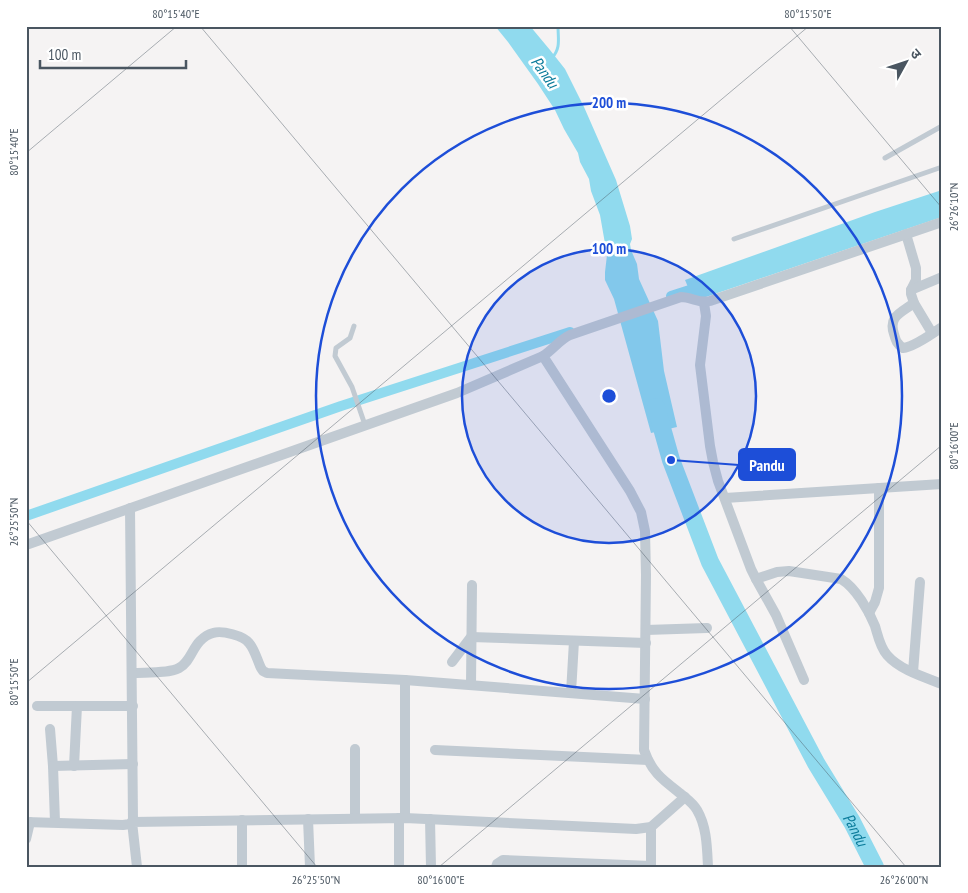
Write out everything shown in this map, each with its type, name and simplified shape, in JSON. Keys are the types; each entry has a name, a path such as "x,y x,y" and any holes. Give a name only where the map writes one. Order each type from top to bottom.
{"street":[{"path":"26,545 364,421 457,393 543,356 560,340 570,335 648,307 681,297 704,303 942,222"},
{"path":"906,234 916,268 916,280 911,294 914,303 932,334"},
{"path":"911,290 942,277"},
{"path":"704,303 706,316 700,365 713,462 751,569 776,615 804,680"},
{"path":"914,303 893,319 892,327 897,343 903,348 907,347 942,327"},
{"path":"543,356 630,491 641,512 645,531 646,575 644,750 652,768 664,781 696,808 705,831 708,867"},
{"path":"725,498 942,484"},
{"path":"869,613 878,595 879,588 879,488"},
{"path":"130,508 134,816 132,822 137,867"},
{"path":"756,579 784,571 841,579 852,588 869,613 882,650 894,662 942,684"},
{"path":"913,672 920,582"},
{"path":"470,685 472,584"},
{"path":"646,630 706,628"},
{"path":"132,673 174,670 186,662 200,640 214,632 219,632 246,639 252,647 261,668 267,673 406,680 645,699"},
{"path":"471,637 646,643"},
{"path":"452,662 471,637"},
{"path":"571,693 574,641"},
{"path":"399,867 406,680"},
{"path":"38,706 133,706"},
{"path":"74,766 77,706"},
{"path":"50,730 55,822"},
{"path":"355,749 355,818"},
{"path":"435,750 648,760"},
{"path":"53,766 133,764"},
{"path":"26,840 28,822 123,826 132,822 402,818 636,829 651,827 685,797"},
{"path":"308,819 310,867"},
{"path":"430,819 431,867"},
{"path":"242,820 242,867"},
{"path":"496,867 503,860 651,866 651,827"}],"lane":[{"path":"885,158 942,126"},
{"path":"734,239 942,167"},
{"path":"354,326 350,338 336,348 335,356 352,387 364,421"}],"water":[{"path":"495,26 530,26 565,69 584,107 616,180 630,226 631,250 637,264 639,279 658,321 664,371 677,427 651,433 614,299 605,280 607,255 600,215 591,191 589,179 580,162 578,153 555,110"},
{"path":"942,190 942,217 694,301 685,280 875,212"}],"waterway":[{"path":"552,58 558,47 558,26"},
{"path":"671,296 702,286"},
{"path":"26,516 341,406 570,332"},
{"name":"Pandu","path":"656,407 671,460 710,562 816,763 852,822 875,867"}],"place":[{"name":"Pandu","path":"671,460"}]}
